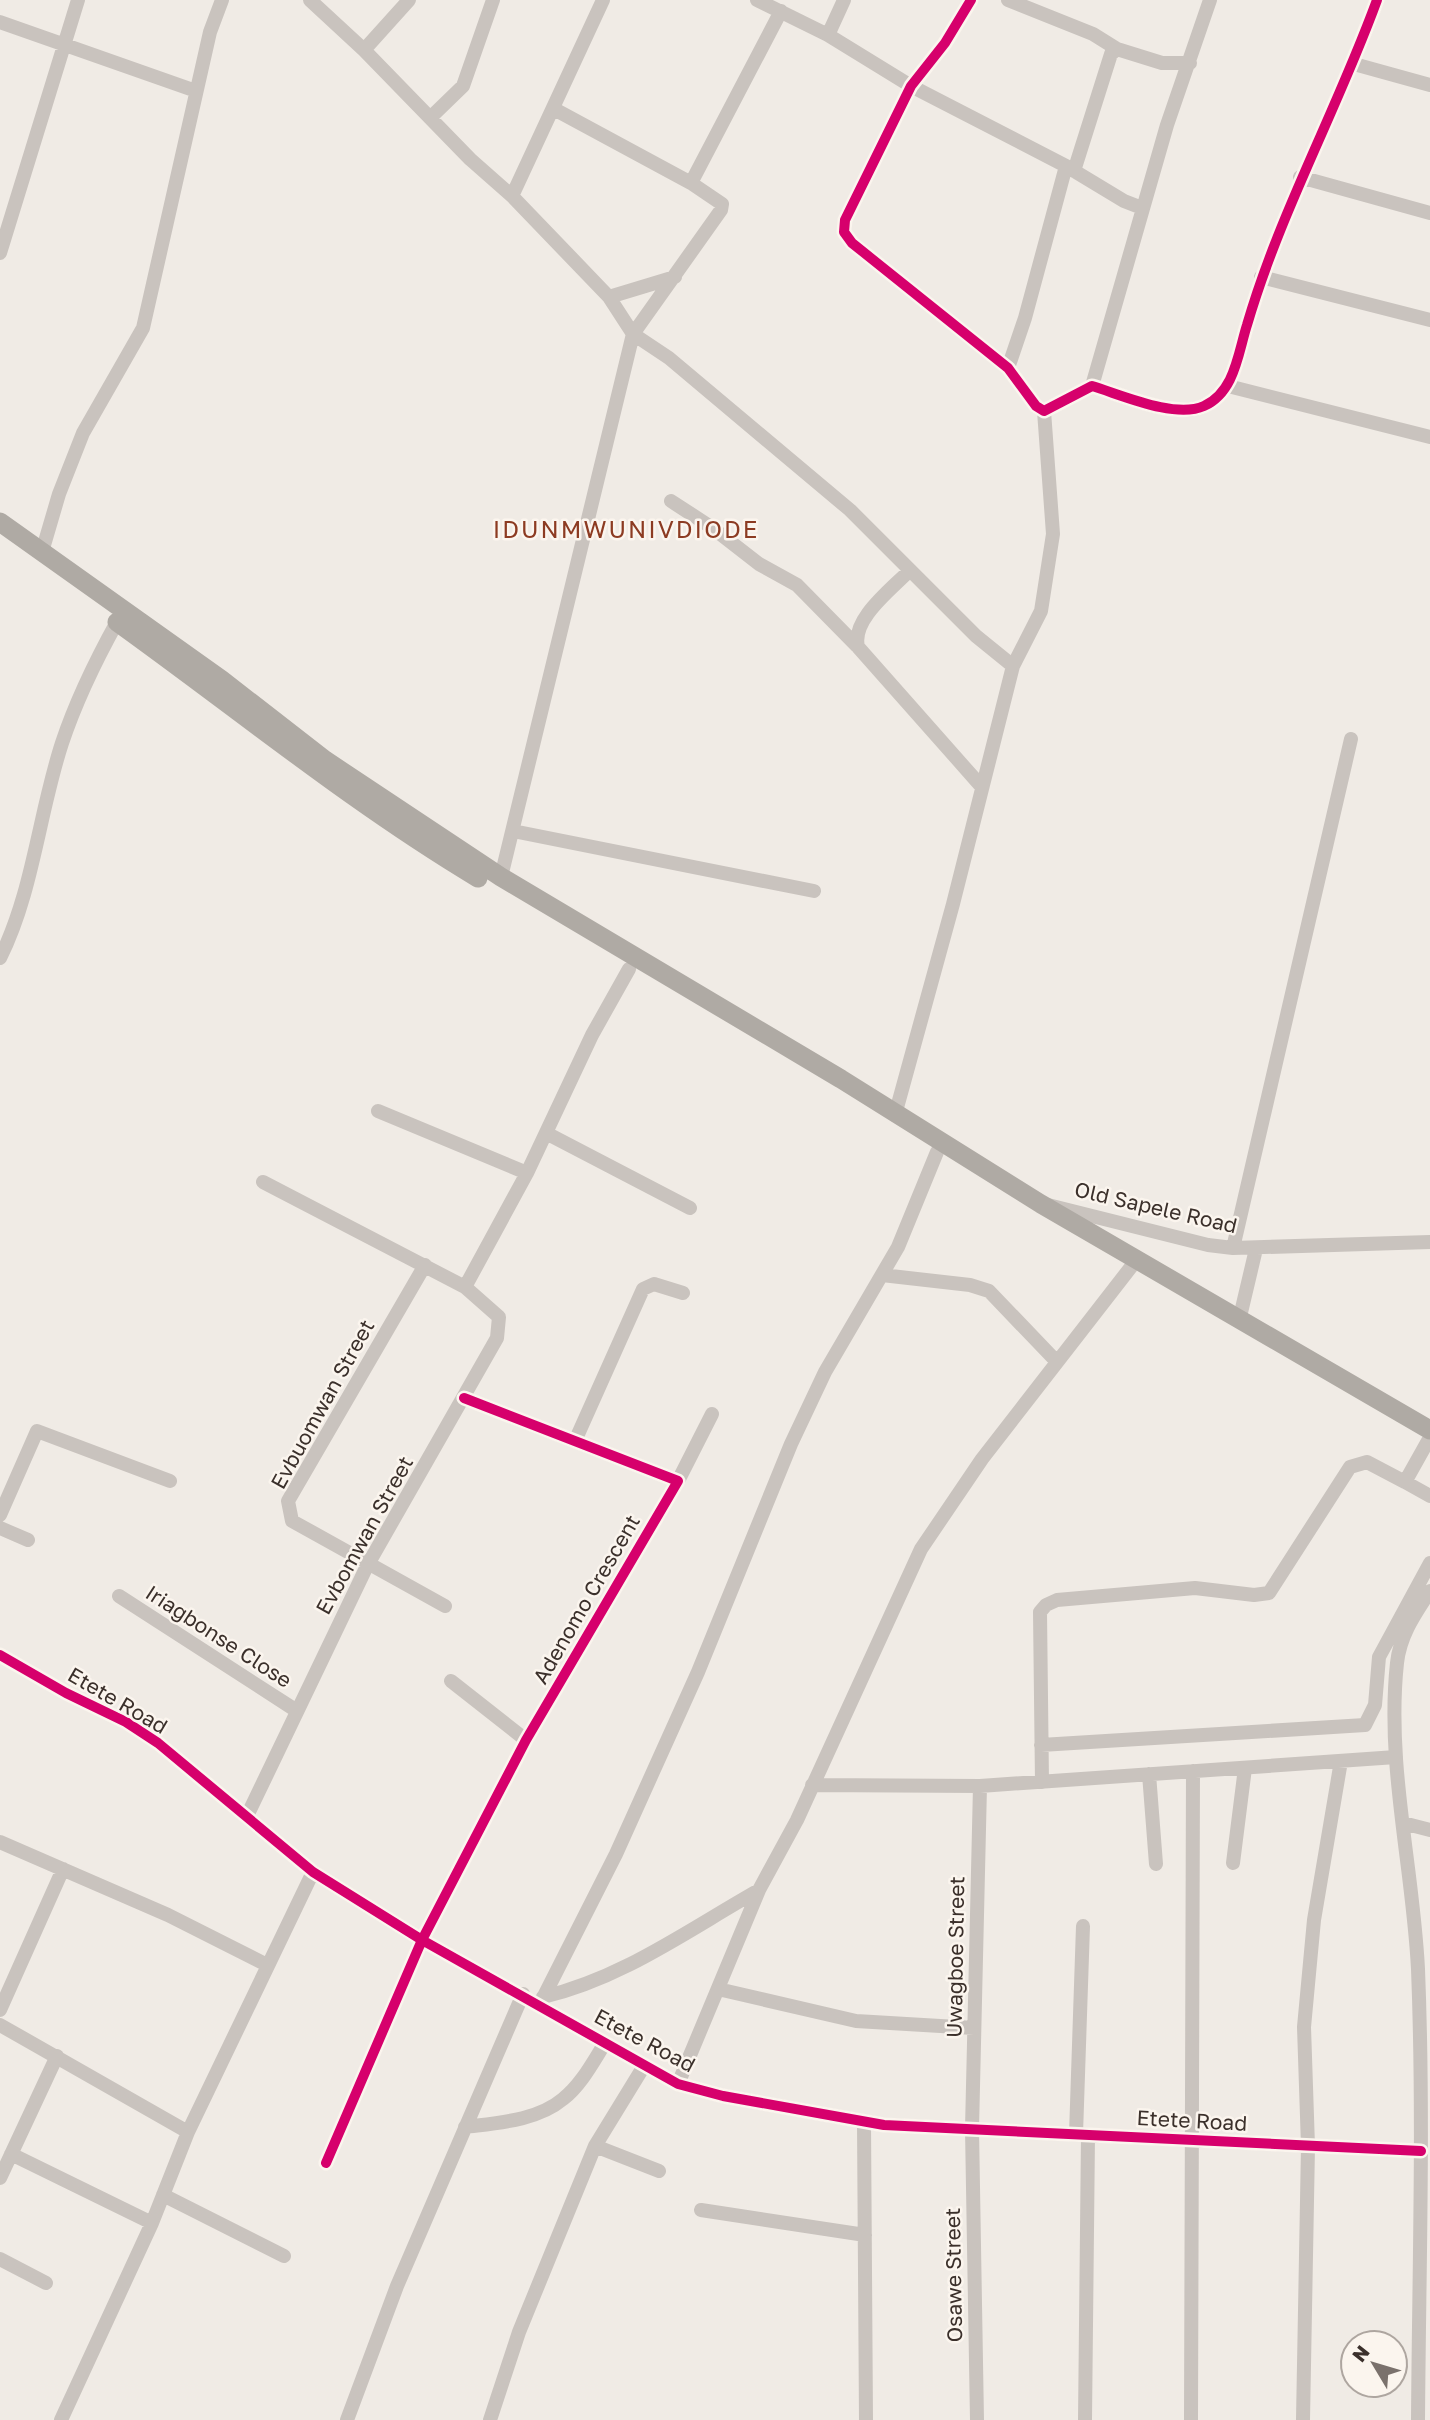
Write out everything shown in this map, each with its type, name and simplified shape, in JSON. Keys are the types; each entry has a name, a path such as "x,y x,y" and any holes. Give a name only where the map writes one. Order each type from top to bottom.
{"highway":[{"path":"0,522 212,673 263,723 398,829 1131,1267 1429,1438"},
{"path":"0,537 263,723 501,877 829,1072 895,1115 1429,1438"}],"street":[{"path":"0,253 78,0"},
{"path":"42,552 59,494 83,433 143,328 210,32 222,0"},
{"path":"310,0 364,50 470,159 512,196 610,298 633,334 669,358 850,510 976,635 1013,666"},
{"path":"364,50 409,0"},
{"path":"430,118 463,86 493,0"},
{"path":"512,196 603,0"},
{"path":"757,0 828,35 911,86 1070,168 1124,201 1142,208"},
{"path":"828,35 844,0"},
{"path":"971,0 945,43 911,86 845,220 844,232 852,243 1008,368 1036,406 1044,411"},
{"path":"1008,0 1093,34 1117,49 1162,63 1190,63"},
{"path":"1092,386 1142,208 1210,0"},
{"path":"1044,411 1092,386 1180,412 1205,406 1228,386 1261,277 1300,177 1354,64 1377,0"},
{"path":"691,183 780,11"},
{"path":"0,22 196,91"},
{"path":"1008,368 1026,318 1070,168 1111,54 1117,49"},
{"path":"1354,64 1430,85"},
{"path":"501,877 633,334 721,210 722,204 691,183 554,109"},
{"path":"1300,177 1430,213"},
{"path":"610,298 675,277"},
{"path":"1261,277 1430,320"},
{"path":"1228,386 1430,437"},
{"path":"895,1115 953,904 1013,666 1041,611 1052,534 1044,411"},
{"path":"671,501 714,528 759,564 797,585 858,647 981,786"},
{"path":"858,647 855,637 861,624 910,570"},
{"path":"0,958 9,940 27,878 61,744 89,676 117,622"},
{"path":"1233,1248 1351,740"},
{"path":"513,831 814,891"},
{"path":"466,1286 527,1173 592,1035 629,969"},
{"path":"378,1111 527,1173"},
{"path":"546,1133 691,1208"},
{"path":"541,2001 616,1854 676,1720 791,1444 825,1371 882,1275 905,1230 937,1152"},
{"name":"Evbomwan Street","path":"247,1816 367,1566 496,1338 499,1317 466,1286 263,1182"},
{"name":"Old Sapele Road","path":"1041,1204 1062,1206 1195,1242 1233,1248 1430,1242"},
{"path":"1239,1321 1256,1249"},
{"name":"Evbuomwan Street","path":"425,1265 288,1501 292,1521 367,1566 445,1606"},
{"path":"678,2084 759,1890 813,1785 921,1549 982,1459 1131,1267"},
{"path":"882,1275 971,1285 989,1291 1057,1362"},
{"path":"575,1441 643,1289 654,1284 683,1293"},
{"path":"464,1398 678,1481"},
{"name":"Adenomo Crescent","path":"327,2163 422,1940 526,1740 678,1481 712,1414"},
{"path":"0,1515 37,1431 170,1481"},
{"path":"1405,1482 1429,1438"},
{"path":"1042,1782 1039,1637 1040,1612 1046,1605 1057,1600 1195,1588 1254,1595 1269,1593 1350,1467 1367,1462 1430,1496"},
{"path":"0,1528 28,1540"},
{"path":"1041,1745 1365,1725 1375,1704 1379,1657 1430,1563"},
{"path":"1418,2420 1421,2151 1418,1967 1396,1757 1397,1662 1402,1637 1430,1591"},
{"name":"Iriagbonse Close","path":"119,1596 297,1711"},
{"name":"Etete Road","path":"0,1655 158,1743 313,1872 422,1940 541,2001 605,2043 678,2084 723,2096 864,2123 1421,2151"},
{"path":"451,1681 526,1740"},
{"path":"813,1785 980,1786 1396,1757"},
{"path":"1303,2420 1308,2146 1304,2027 1314,1920 1341,1761"},
{"path":"1233,1863 1245,1768"},
{"path":"1191,2420 1193,1771"},
{"path":"1149,1774 1156,1864"},
{"name":"Uwagboe Street","path":"972,2129 980,1786"},
{"path":"1403,1823 1430,1830"},
{"path":"0,1842 167,1915 267,1965"},
{"path":"0,2010 63,1869"},
{"path":"61,2420 152,2223 188,2132 313,1872"},
{"path":"541,2001 637,1964 759,1890"},
{"path":"1083,1926 1082,2134 1086,2420"},
{"path":"718,1989 856,2021 974,2028"},
{"path":"347,2420 397,2286 523,1994"},
{"path":"0,2025 188,2132"},
{"path":"465,2127 514,2121 562,2101 605,2043"},
{"path":"0,2178 57,2056"},
{"path":"490,2420 519,2332 594,2146 644,2066"},
{"path":"864,2123 866,2420"},
{"name":"Osawe Street","path":"972,2129 977,2420"},
{"path":"594,2146 659,2171"},
{"path":"11,2154 152,2223"},
{"path":"163,2195 284,2256"},
{"path":"701,2210 865,2235"},
{"path":"0,2259 46,2283"}],"cycle path":[{"path":"971,0 945,43 911,86 845,220 844,232 852,243 1008,368 1036,406 1044,411 1092,386 1148,404 1178,410 1204,406 1223,391 1234,371 1260,283 1276,242 1377,0"},
{"path":"326,2163 422,1940 526,1740 678,1481 464,1398"},
{"path":"0,1655 66,1693 126,1722 158,1743 313,1872 422,1940 678,2084 723,2096 884,2125 1421,2151"}],"district":[{"name":"IDUNMWUNIVDIODE","path":"626,528"}]}
